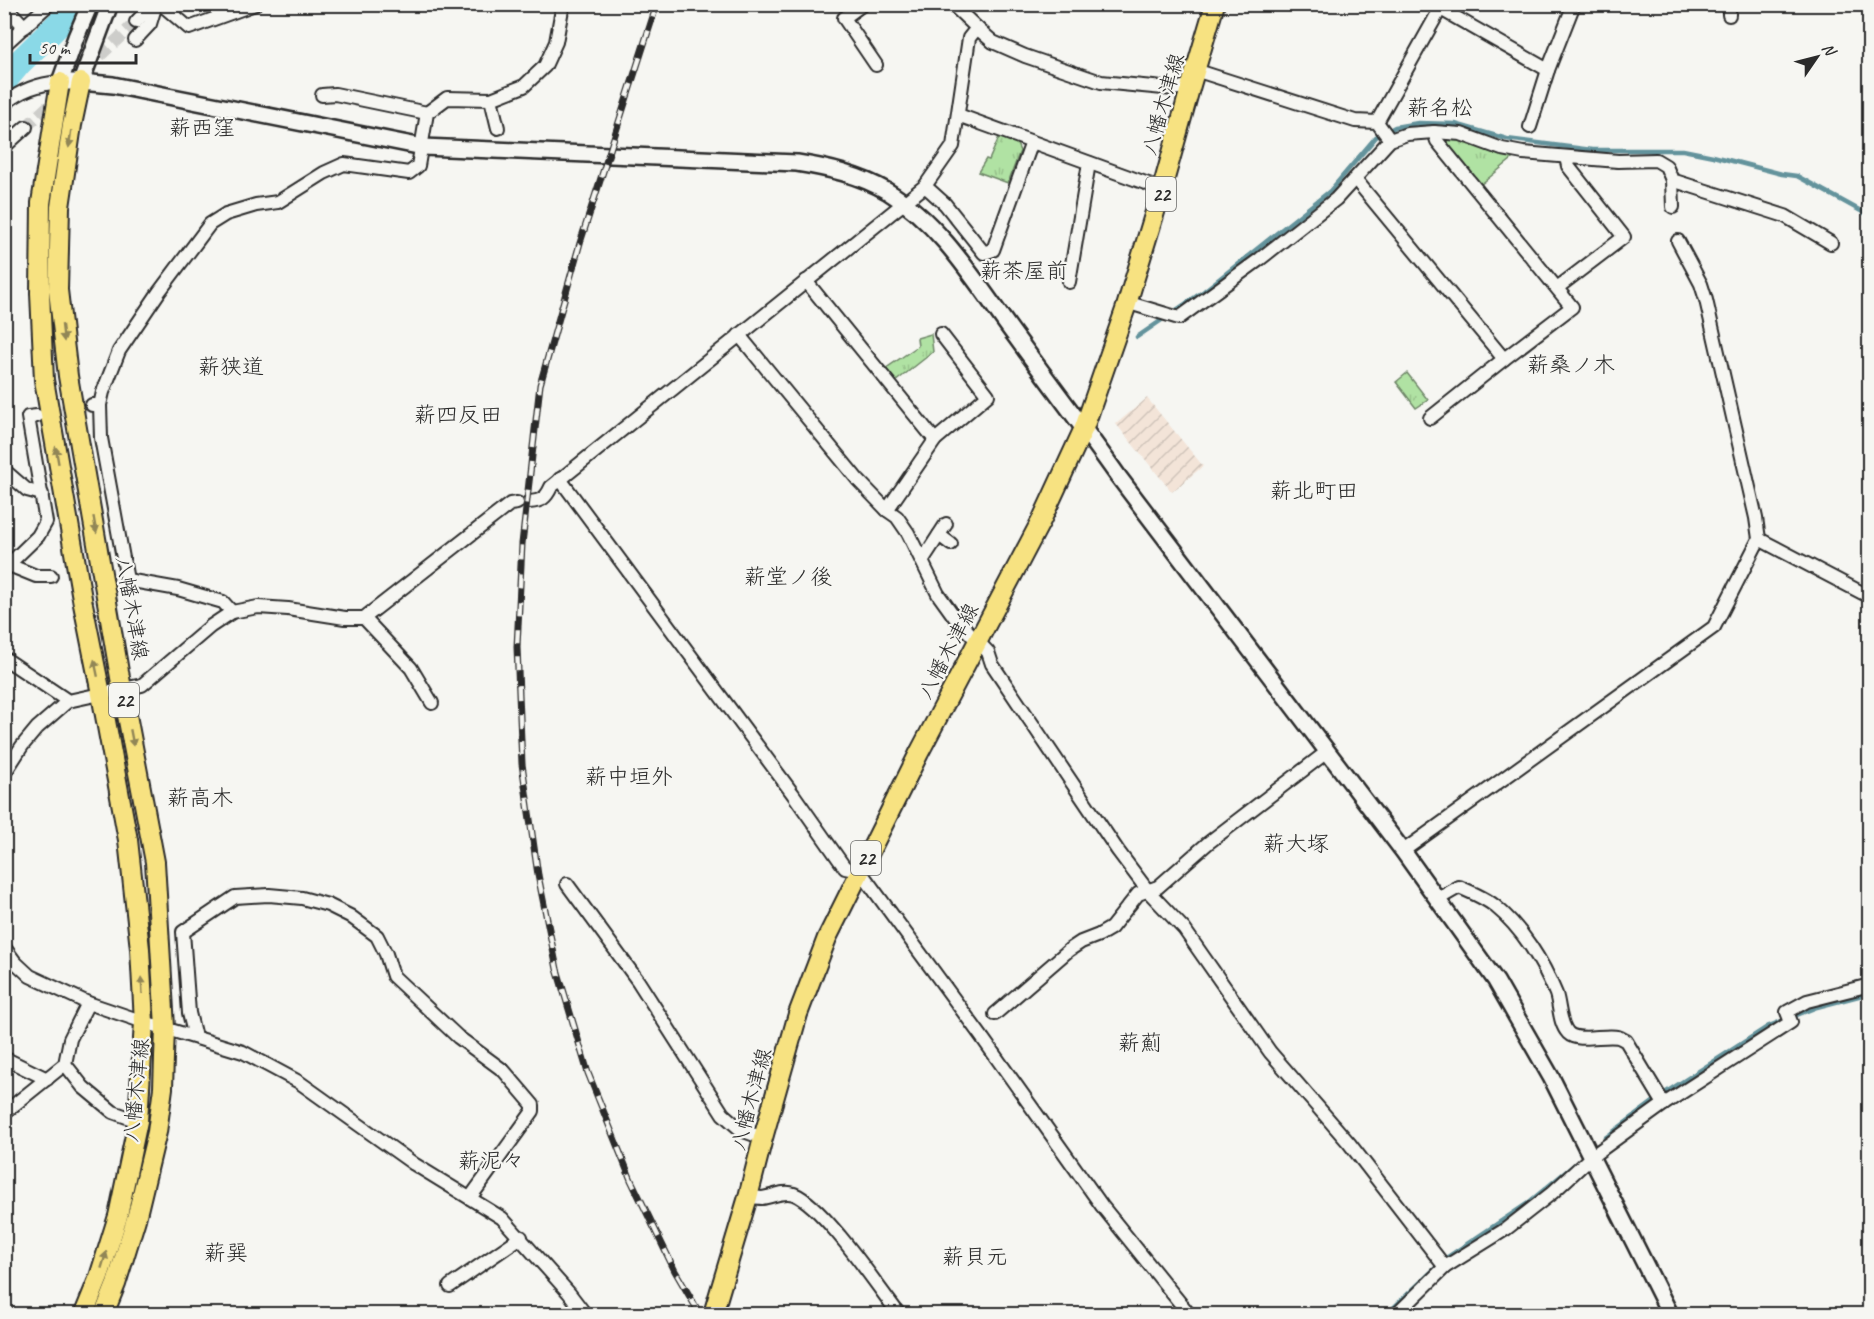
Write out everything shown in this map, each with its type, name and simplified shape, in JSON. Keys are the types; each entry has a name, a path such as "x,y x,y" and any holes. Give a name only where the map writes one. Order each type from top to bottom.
{"main road":[{"name":"八幡木津線","path":"714,1314 798,1014 827,938 1041,521 1084,428 1162,189 1215,4"},
{"name":"八幡木津線","path":"81,81 60,207 58,290 68,376 122,689 155,862 165,1027 157,1132 136,1219 104,1314"},
{"name":"八幡木津線","path":"60,82 41,203 39,293 44,380 83,604 128,840 140,949 144,1022 138,1121 118,1216 99,1277 84,1314"}],"street":[{"path":"4,45 49,4"},
{"path":"60,82 90,4"},
{"path":"136,21 154,4"},
{"path":"135,40 150,24 154,4"},
{"path":"161,4 189,28 255,4"},
{"path":"232,612 223,602 178,589 128,580 96,405 119,351 159,292 210,224 226,214 256,205 278,202 324,173 344,164 409,173 418,166 427,113 447,98 491,99 524,86 545,66 556,42 563,4"},
{"path":"863,4 844,18 876,65"},
{"path":"952,4 993,42 1025,56 1101,81 1174,89 1193,78 1355,121 1384,131 1407,134 1434,132 1461,134 1502,149 1523,153 1618,161 1656,160 1666,166 1672,180 1673,207"},
{"path":"1530,127 1548,70 1574,4"},
{"path":"4,5 25,27"},
{"path":"81,81 110,5"},
{"path":"1126,302 1179,318 1336,199 1356,180 1384,131 1438,6 1548,70"},
{"path":"4,774 37,728 68,701 142,684 211,626 232,612 278,608 345,618 364,618 510,504 540,501 547,496 550,487 925,186 953,146 969,38 977,28"},
{"path":"4,104 14,95 40,84 81,81 113,85 423,147 797,163 828,168 865,180 905,203 953,252 1118,476 1403,851 1496,981 1551,1077 1670,1314"},
{"path":"322,96 335,94 427,113"},
{"path":"491,99 498,128"},
{"path":"958,115 1162,189"},
{"path":"4,147 26,127"},
{"path":"1430,418 1572,307 1437,141 1434,132"},
{"path":"925,186 945,204 984,253 993,250 1032,142"},
{"path":"1557,288 1624,237 1568,166 1566,157"},
{"path":"1069,282 1089,163"},
{"path":"1356,180 1504,359"},
{"path":"1672,180 1785,216 1831,243"},
{"path":"1403,851 1714,627 1759,538 1754,507 1706,300 1701,284 1678,241"},
{"path":"806,281 935,440"},
{"path":"887,510 935,440 988,395 941,334"},
{"path":"739,335 858,480 887,510 897,517 908,532 938,594 956,619 988,652 992,664 1111,841 1148,891 1184,928 1270,1052 1348,1143 1442,1264"},
{"path":"37,416 28,417 45,522 38,536 6,565 36,576 51,576"},
{"path":"4,470 27,490 42,494"},
{"path":"560,479 845,868 860,871 1102,1206 1189,1314"},
{"path":"922,561 946,524"},
{"path":"939,535 951,544"},
{"path":"1759,538 1869,597"},
{"path":"364,618 411,668 432,703"},
{"path":"4,658 68,701"},
{"path":"995,1014 1069,950 1111,928 1138,894 1158,887 1208,843 1328,751"},
{"path":"567,884 638,981 723,1114 741,1130 763,1138"},
{"path":"1438,899 1459,886 1495,905 1512,922 1541,962 1557,996 1563,1024 1569,1034 1578,1038 1617,1037 1626,1041 1661,1099"},
{"path":"195,1037 189,1013 183,932 235,897 269,895 302,898 328,905 350,916 376,936 386,954 393,976 458,1037 504,1071 533,1105 533,1111 470,1198"},
{"path":"4,947 15,962 30,976 88,1003 243,1052 299,1082 414,1164 502,1218 585,1314"},
{"path":"1397,1314 1442,1264 1506,1229 1552,1193 1661,1099 1791,1022 1787,1012 1808,1001 1869,985"},
{"path":"4,1113 65,1064 69,1039 88,1003"},
{"path":"4,1058 47,1079"},
{"path":"65,1064 83,1087 113,1112 138,1121"},
{"path":"748,1197 763,1198 776,1194 793,1194 812,1206 838,1235 899,1314"},
{"path":"450,1286 520,1237"}],"shaded area":[{"path":"1147,398 1203,466 1172,492 1116,424"}],"green space":[{"path":"1446,133 1517,155 1480,185 1439,138"},
{"path":"1000,135 1016,142 1020,151 1008,183 978,172 986,159 989,160"},
{"path":"931,334 933,352 895,382 885,369 918,346 917,338"},
{"path":"1407,373 1428,400 1416,408 1396,382"}],"waterway":[{"path":"4,81 19,63 79,4"},
{"path":"1137,337 1204,291 1330,191 1376,137 1395,127 1418,123 1455,124 1507,139 1592,150 1683,150 1713,156 1797,176 1870,216"},
{"path":"1605,1138 1665,1093 1769,1026 1817,1007 1870,993"},
{"path":"1387,1314 1446,1258 1528,1203 1574,1165"}],"tunnel":[{"path":"87,68 136,22"},
{"path":"26,127 58,97"},
{"path":"44,414 92,405"}],"railway":[{"path":"657,4 580,243 540,385 522,544 517,647 522,764 538,875 557,969 588,1073 631,1180 675,1271 700,1314"}],"district":[{"name":"薪名松","path":"1440,108"},
{"name":"薪西窪","path":"202,128"},
{"name":"薪茶屋前","path":"1024,271"},
{"name":"薪桑ノ木","path":"1571,365"},
{"name":"薪狭道","path":"231,367"},
{"name":"薪四反田","path":"458,415"},
{"name":"薪北町田","path":"1314,491"},
{"name":"薪堂ノ後","path":"788,577"},
{"name":"薪中垣外","path":"629,777"},
{"name":"薪高木","path":"200,798"},
{"name":"薪大塚","path":"1296,844"},
{"name":"薪薊","path":"1140,1043"},
{"name":"薪泥々","path":"491,1161"},
{"name":"薪巽","path":"226,1253"},
{"name":"薪貝元","path":"975,1257"}]}
